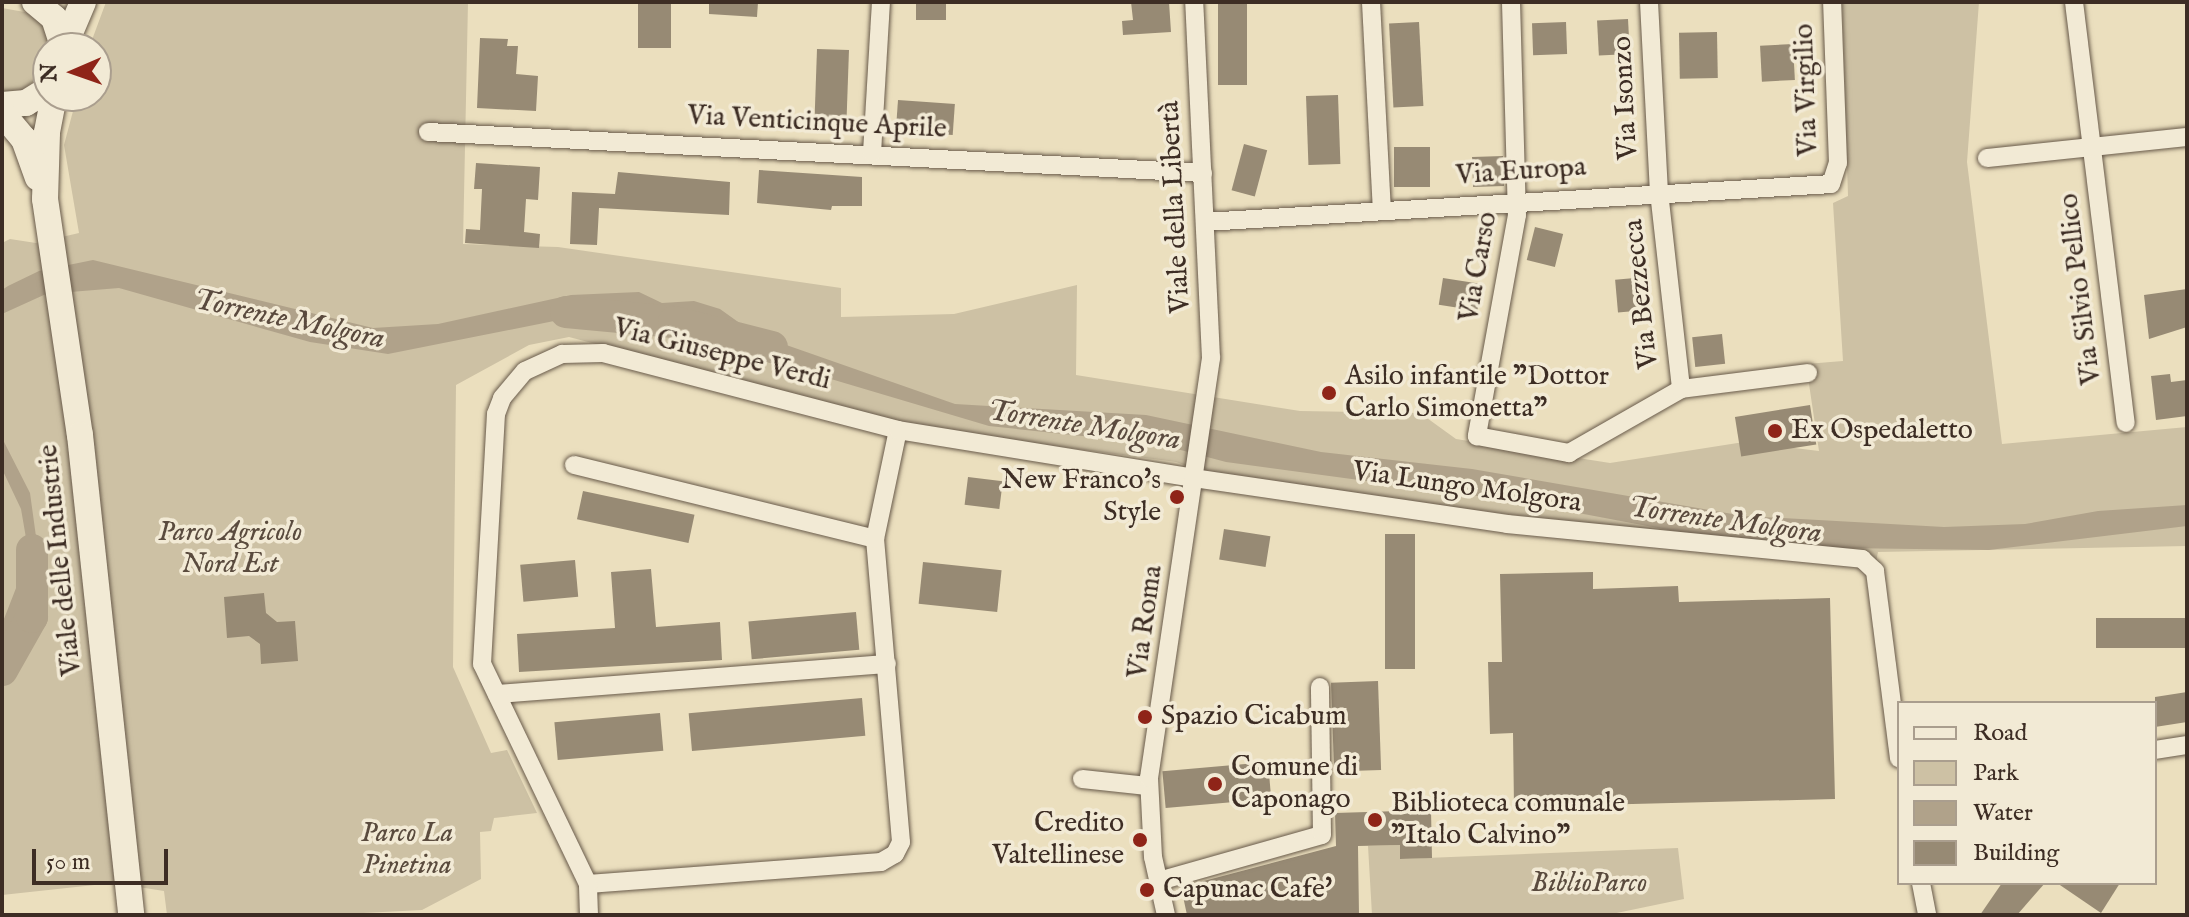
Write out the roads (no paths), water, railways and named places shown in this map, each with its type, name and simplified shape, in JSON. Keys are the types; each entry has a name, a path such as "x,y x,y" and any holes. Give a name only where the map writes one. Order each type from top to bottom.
{"street":[{"path":"35,2 54,18 59,32"},
{"path":"71,32 83,2"},
{"path":"872,153 881,2"},
{"name":"Viale della Libertà","path":"1194,2 1211,358 1194,470"},
{"path":"1371,2 1382,209"},
{"name":"Via Carso","path":"1511,2 1518,201 1477,436 1569,453 1681,389"},
{"name":"Via Isonzo","path":"1649,2 1659,192"},
{"name":"Via Virgilio","path":"1832,2 1836,177"},
{"name":"Via Silvio Pellico","path":"2074,2 2126,423"},
{"path":"2,105 26,103 32,99"},
{"name":"Viale delle Industrie","path":"45,199 47,133 51,112"},
{"name":"Viale delle Industrie","path":"2,113 27,146 45,199 80,435 131,915"},
{"name":"Via Venticinque Aprile","path":"428,132 872,153 1203,173"},
{"path":"1987,158 2187,137"},
{"name":"Via Europa","path":"1205,222 1659,192 1820,186 1831,184 1836,177"},
{"name":"Via Bezzecca","path":"1659,192 1681,389"},
{"name":"Via Giuseppe Verdi","path":"589,915 588,884 482,664 492,442 502,398 525,371 562,354 603,353 898,430 1194,470"},
{"path":"1681,389 1808,373"},
{"path":"588,884 881,862 895,854 901,842 875,539 898,430"},
{"path":"574,465 875,539"},
{"name":"Via Lungo Molgora","path":"1194,470 1507,524 1862,559 1875,571 1897,742"},
{"name":"Via Roma","path":"1166,915 1148,786 1194,470"},
{"path":"497,694 887,664"},
{"path":"1159,881 1322,835 1320,687"},
{"path":"2157,750 2187,745"},
{"path":"1082,779 1148,786"},
{"path":"1921,885 1927,915"}],"water":[{"name":"Torrente Molgora","path":"93,260 373,328 438,324 571,295 639,292 662,303 694,301 720,309 755,334 955,404 1146,415 1321,452 1472,469 1744,516 1944,527 2025,524 2098,511 2187,505 2187,526 1989,550 1842,548 1679,532 1515,501 1226,462 1158,444 989,426 757,357 733,336 693,329 648,311 569,318 388,354 310,342 119,288 46,294 2,314 2,290 8,286 39,271"},
{"path":"2,438 30,493 38,551 27,616 2,674 2,624 18,583 26,538 21,509 2,469"}],"waterway":[{"name":"Torrente Molgora","path":"566,312 674,322 772,347"},
{"name":"Torrente Molgora","path":"2,670 32,617 32,550"}],"place":[{"name":"Asilo infantile \"Dottor Carlo Simonetta\"","path":"1329,393"},
{"name":"Ex Ospedaletto","path":"1775,431"},
{"name":"New Franco's Style","path":"1177,497"},
{"name":"Spazio Cicabum","path":"1145,717"},
{"name":"Comune di Caponago","path":"1215,784"},
{"name":"Biblioteca comunale \"Italo Calvino\"","path":"1375,820"},
{"name":"Credito Valtellinese","path":"1140,840"},
{"name":"Capunac Cafe'","path":"1147,890"}],"park label":[{"name":"Parco Agricolo Nord Est","path":"230,549"},
{"name":"Parco La Pinetina","path":"407,850"},
{"name":"BiblioParco","path":"1589,884"}]}
